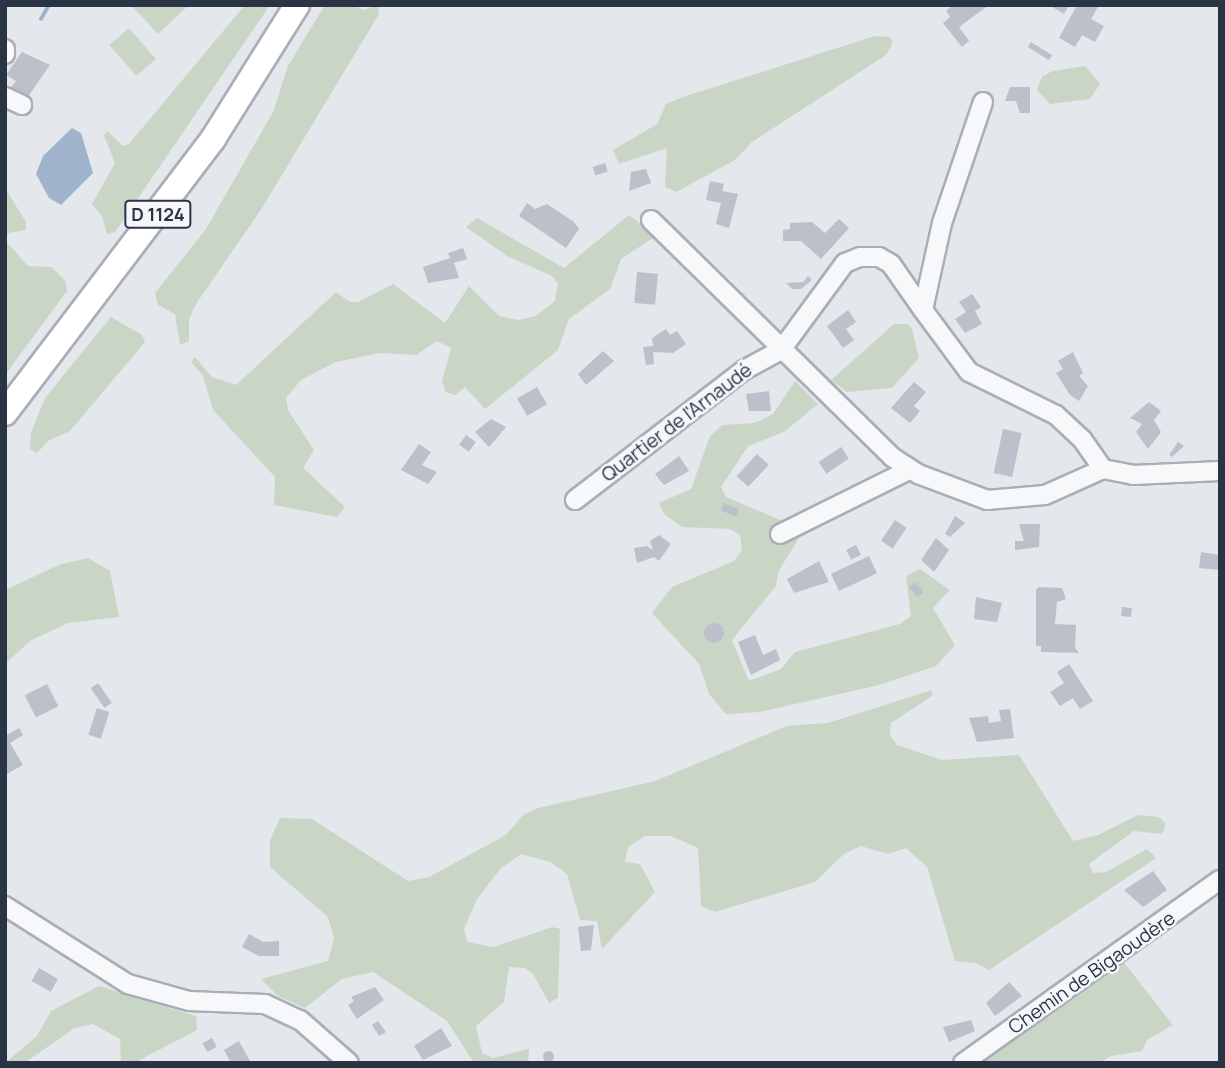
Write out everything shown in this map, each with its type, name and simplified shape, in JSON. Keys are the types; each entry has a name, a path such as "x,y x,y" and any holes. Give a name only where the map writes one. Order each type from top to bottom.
{"highway":[{"name":"D 1124","path":"5,413 213,139 297,5"}],"street":[{"path":"5,48 5,54"},
{"path":"5,97 22,106"},
{"path":"923,310 942,223 983,102"},
{"path":"651,220 781,350 909,470 987,500 1045,495 1103,469 1133,475 1220,471"},
{"name":"Quartier de l'Arnaudé","path":"575,500 744,370 781,350 835,275 860,257 891,264 969,372 1056,415 1082,439 1103,469"},
{"path":"780,534 909,470"},
{"name":"Chemin de Bigaoudère","path":"963,1063 1220,880"},
{"path":"5,906 128,984 189,1001 265,1003 300,1020 349,1063"}],"green space":[{"path":"131,5 189,5 158,34"},
{"path":"245,5 270,5 115,232 107,234 102,216 92,204 115,163 104,136 107,131 123,146 129,144"},
{"path":"325,5 354,5 363,10 378,5 379,14 262,208 196,304 189,319 189,341 180,345 175,314 158,305 155,293 206,229 273,112 288,66"},
{"path":"129,28 156,59 136,76 109,45"},
{"path":"875,36 890,37 893,42 886,55 752,142 735,160 676,192 665,187 667,148 619,164 613,150 657,124 666,104"},
{"path":"1085,66 1100,84 1090,99 1050,104 1037,90 1042,77 1052,71"},
{"path":"5,188 26,222 26,230 8,233 5,240"},
{"path":"629,215 656,236 621,259 610,289 569,319 558,350 485,409 465,387 455,395 446,392 442,382 451,348 437,341 416,355 379,353 336,362 301,380 286,398 288,410 314,450 303,468 345,507 337,517 274,505 275,477 213,410 203,376 191,362 195,357 212,377 236,385 336,292 350,302 358,302 393,284 445,323 469,286 499,316 518,320 536,316 555,301 558,284 552,276 507,256 466,227 477,218 564,268"},
{"path":"5,240 28,266 52,267 66,282 67,291 5,375"},
{"path":"111,317 142,335 145,342 70,431 48,441 37,453 30,449 31,433 45,398"},
{"path":"894,324 908,324 912,329 919,358 892,388 847,392 831,380"},
{"path":"795,381 818,404 784,432 748,446 721,487 726,497 804,530 778,572 776,586 732,640 749,681 781,669 795,652 900,624 911,616 906,576 920,569 950,590 933,608 955,645 936,666 879,685 760,712 726,714 709,694 699,664 652,613 672,587 734,561 742,550 740,535 730,529 682,527 664,514 659,503 691,489 710,436 723,425 755,423 773,414"},
{"path":"88,558 110,571 119,617 68,623 30,641 5,664 5,590 61,564"},
{"path":"932,690 932,696 891,723 890,735 897,745 942,760 1019,755 1073,841 1098,835 1138,815 1159,817 1166,824 1162,834 1134,831 1089,864 1093,873 1106,872 1147,849 1156,858 989,970 976,963 955,961 927,867 906,848 888,854 861,846 844,854 815,882 715,912 701,906 698,848 671,836 645,836 628,847 625,862 640,864 655,892 602,949 597,921 580,920 567,874 550,862 521,854 501,868 477,899 464,929 467,942 494,947 552,927 560,929 558,998 549,1003 533,974 525,968 509,967 504,1002 476,1026 482,1053 493,1058 529,1049 528,1063 474,1063 447,1021 373,972 342,979 305,1008 278,996 261,979 328,961 334,938 328,917 270,867 270,840 280,818 312,819 408,881 429,877 506,835 523,815 538,808 655,781 787,726 828,723"},
{"path":"1122,960 1173,1025 1147,1040 1142,1051 1111,1056 1099,1063 981,1063"},
{"path":"99,986 196,1016 197,1030 134,1063 121,1063 120,1039 93,1024 75,1028 24,1063 5,1063 37,1036 51,1011"}],"water":[{"path":"72,128 81,133 93,173 61,205 49,198 36,174 43,156"}],"building":[{"path":"953,5 989,5 959,27 969,41 962,47 943,23 950,17 946,11"},
{"path":"1049,5 1069,5 1064,14"},
{"path":"1077,5 1099,5 1091,19 1104,26 1095,42 1082,35 1075,47 1059,38"},
{"path":"1031,42 1052,55 1049,60 1028,47"},
{"path":"22,52 50,65 25,101 9,90 16,81 6,75"},
{"path":"1010,87 1030,87 1030,113 1020,113 1016,101 1005,101"},
{"path":"605,163 608,172 595,176 593,167"},
{"path":"646,169 651,183 629,191 631,172"},
{"path":"710,181 724,184 722,191 738,194 729,228 716,224 721,203 706,200"},
{"path":"527,203 535,209 547,204 574,222 579,229 566,248 519,216"},
{"path":"839,219 849,228 821,259 801,241 783,241 783,230 790,229 790,223 812,222 825,233"},
{"path":"463,248 467,259 454,263 459,278 428,283 423,267 450,258 448,253"},
{"path":"637,272 658,274 655,305 634,303"},
{"path":"808,276 812,280 801,289 792,289 786,283 803,282"},
{"path":"972,294 981,307 975,311 982,324 965,333 955,319 966,312 959,302"},
{"path":"848,310 856,322 846,329 854,340 843,348 827,326"},
{"path":"666,329 670,335 677,331 686,344 673,353 653,352 654,364 646,365 643,347 653,346 652,338"},
{"path":"603,351 614,361 586,385 578,374"},
{"path":"1073,352 1083,373 1079,376 1088,386 1079,401 1070,395 1056,373 1063,369 1058,361"},
{"path":"914,382 926,392 914,406 920,411 910,423 891,408"},
{"path":"537,387 547,404 527,416 517,398"},
{"path":"769,391 771,411 749,411 746,394"},
{"path":"1149,402 1161,411 1154,420 1161,432 1148,449 1136,432 1142,424 1130,418"},
{"path":"491,419 506,427 489,447 475,432"},
{"path":"1003,429 1022,433 1012,477 994,473"},
{"path":"466,435 476,442 469,452 459,445"},
{"path":"1178,442 1184,446 1172,457 1169,455"},
{"path":"419,444 431,452 422,465 437,472 428,484 401,470"},
{"path":"841,447 849,459 826,474 819,462"},
{"path":"757,454 769,465 748,487 737,476"},
{"path":"679,456 689,471 664,485 655,474"},
{"path":"724,503 739,509 736,516 721,510"},
{"path":"955,516 965,523 950,537 945,534"},
{"path":"895,520 907,528 893,549 881,541"},
{"path":"1019,524 1040,524 1039,547 1015,550 1015,541 1024,541"},
{"path":"659,535 671,544 659,561 654,557 637,563 634,548 647,546 653,550 650,541"},
{"path":"936,538 949,550 934,572 921,560"},
{"path":"856,545 861,555 851,560 846,550"},
{"path":"1201,552 1220,555 1220,570 1199,568"},
{"path":"869,556 877,573 839,591 831,574"},
{"path":"819,561 829,582 794,593 787,579"},
{"path":"915,582 924,592 918,597 909,587"},
{"path":"1039,587 1062,588 1066,599 1057,602 1055,624 1076,625 1075,648 1079,653 1041,652 1041,646 1036,646 1036,590"},
{"path":"976,597 1002,603 997,622 974,619"},
{"path":"1122,607 1132,608 1131,617 1121,616"},
{"path":"714,623 721,626 724,633 721,640 714,643 707,640 704,633 707,626"},
{"path":"755,635 763,655 776,649 780,660 751,675 738,642"},
{"path":"1069,664 1093,701 1080,709 1073,698 1060,706 1050,692 1064,683 1057,672"},
{"path":"98,683 112,703 104,708 91,688"},
{"path":"47,684 58,706 36,718 25,695"},
{"path":"97,708 109,712 101,739 88,735"},
{"path":"1010,709 1014,738 977,742 969,718 988,716 989,723 1001,721 999,710"},
{"path":"19,728 23,735 10,743 23,765 5,775 5,736"},
{"path":"1153,871 1167,890 1143,907 1124,890"},
{"path":"594,925 591,950 581,951 578,927"},
{"path":"249,934 263,942 279,941 279,956 259,956 242,947"},
{"path":"39,968 58,979 51,992 32,981"},
{"path":"1009,982 1022,996 995,1016 986,1003"},
{"path":"375,987 384,1000 357,1019 348,1005 354,1001 351,997"},
{"path":"971,1020 975,1031 949,1042 943,1027"},
{"path":"378,1021 386,1032 379,1036 372,1025"},
{"path":"441,1028 452,1046 423,1060 414,1046"},
{"path":"212,1038 217,1047 207,1052 202,1043"},
{"path":"239,1041 251,1063 231,1063 224,1050"},
{"path":"548,1051 552,1052 552,1060 548,1061 544,1060 543,1056 544,1052"}],"waterway":[{"path":"41,19 49,5"}]}
